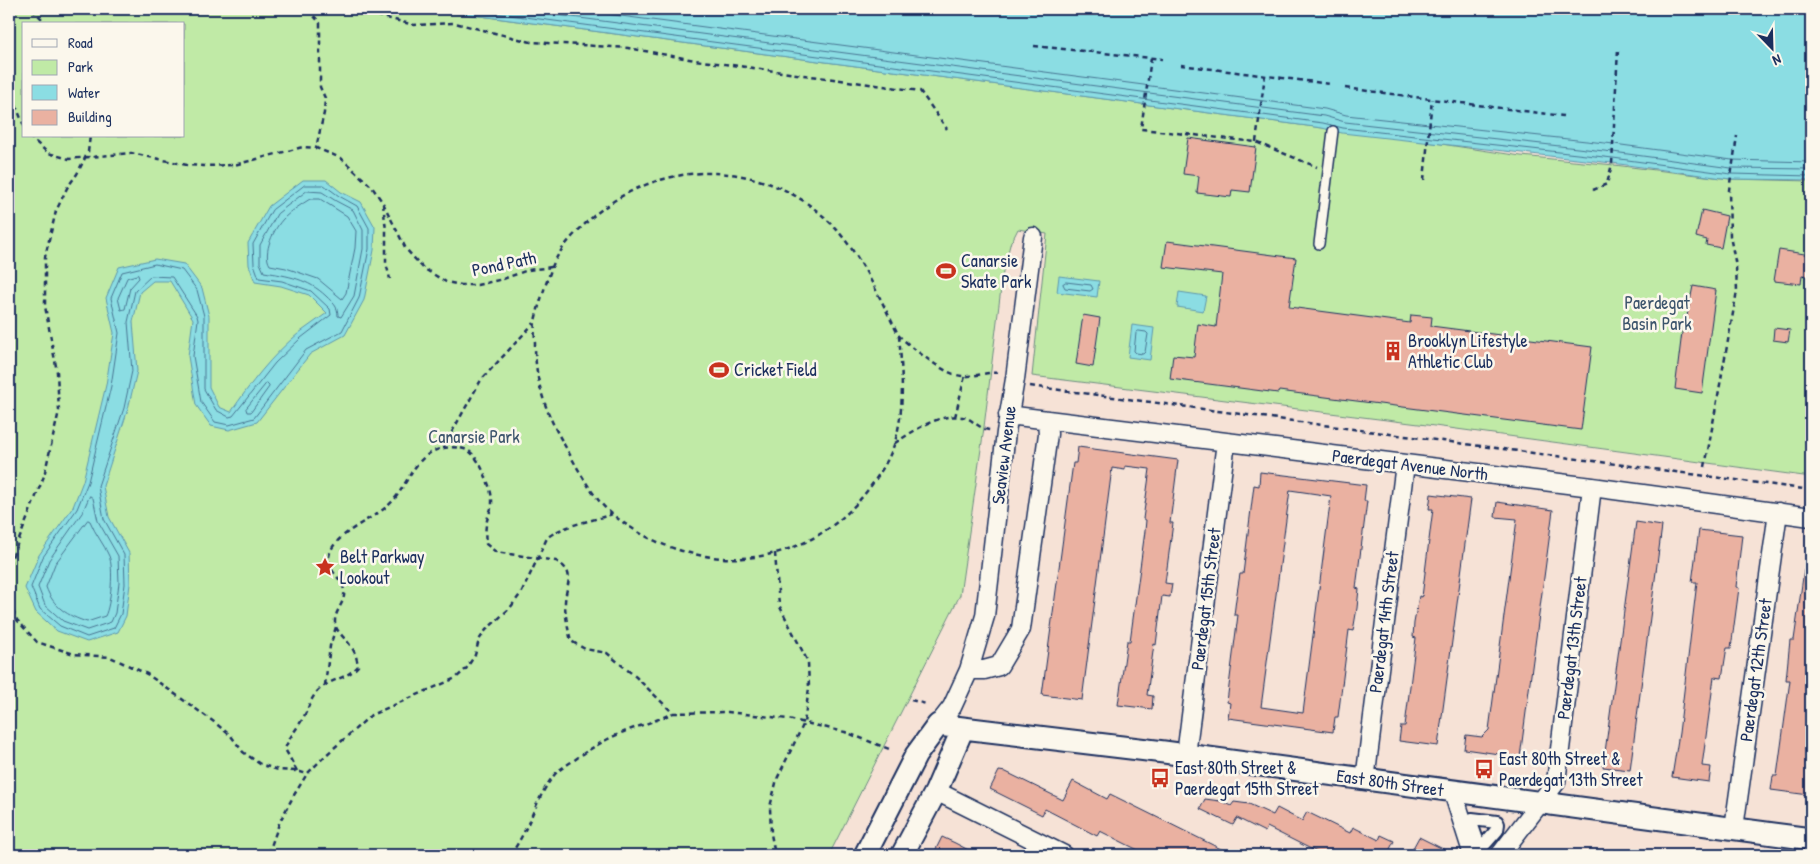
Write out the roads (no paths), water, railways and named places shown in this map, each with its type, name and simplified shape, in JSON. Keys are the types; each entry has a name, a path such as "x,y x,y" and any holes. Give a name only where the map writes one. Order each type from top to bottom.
{"street":[{"name":"Seaview Avenue","path":"865,855 916,755 952,707 969,670 985,616 1008,415 1015,379 1033,237"},
{"name":"Paerdegat Avenue North","path":"1008,415 1592,487 1811,517"},
{"path":"969,670 984,670 999,666 1021,629 1048,434 1047,420"},
{"name":"Paerdegat 15th Street","path":"1186,755 1226,442"},
{"name":"Paerdegat 14th Street","path":"1365,780 1405,464"},
{"name":"Paerdegat 13th Street","path":"1500,855 1556,782 1592,487"},
{"name":"Paerdegat 12th Street","path":"1734,828 1778,512"},
{"name":"East 80th Street","path":"938,725 1186,755 1811,839"},
{"path":"902,855 936,791 963,728"},
{"path":"936,791 1064,855"},
{"path":"1453,792 1473,855"}],"lane":[{"path":"1319,244 1333,131"}],"water":[{"path":"427,9 1811,9 1811,180 1730,179 1612,163 1342,133 1322,128"},
{"path":"303,180 326,180 341,192 361,202 375,227 374,250 364,300 345,335 310,354 257,422 229,430 211,426 196,405 188,356 193,319 170,281 153,281 140,292 133,322 137,371 128,409 103,486 109,517 129,553 130,584 126,616 118,632 87,642 57,631 36,612 25,588 39,555 73,507 83,481 106,385 114,333 106,298 119,267 155,259 184,264 202,288 209,316 209,387 219,407 231,412 271,360 299,333 327,313 309,295 281,286 255,282 249,265 248,243 269,206"},
{"path":"1059,276 1099,281 1097,297 1057,292"},
{"path":"1179,292 1206,296 1203,311 1177,307"},
{"path":"1132,325 1154,328 1150,360 1128,357"}],"place":[{"name":"Canarsie Skate Park","path":"946,271"},
{"name":"Brooklyn Lifestyle Athletic Club","path":"1393,351"},
{"name":"Cricket Field","path":"719,370"},
{"name":"Belt Parkway Lookout","path":"325,567"},
{"name":"East 80th Street & Paerdegat 13th Street","path":"1484,769"},
{"name":"East 80th Street & Paerdegat 15th Street","path":"1160,778"}],"park label":[{"name":"Paerdegat Basin Park","path":"1657,313"},
{"name":"Canarsie Park","path":"474,437"}]}
